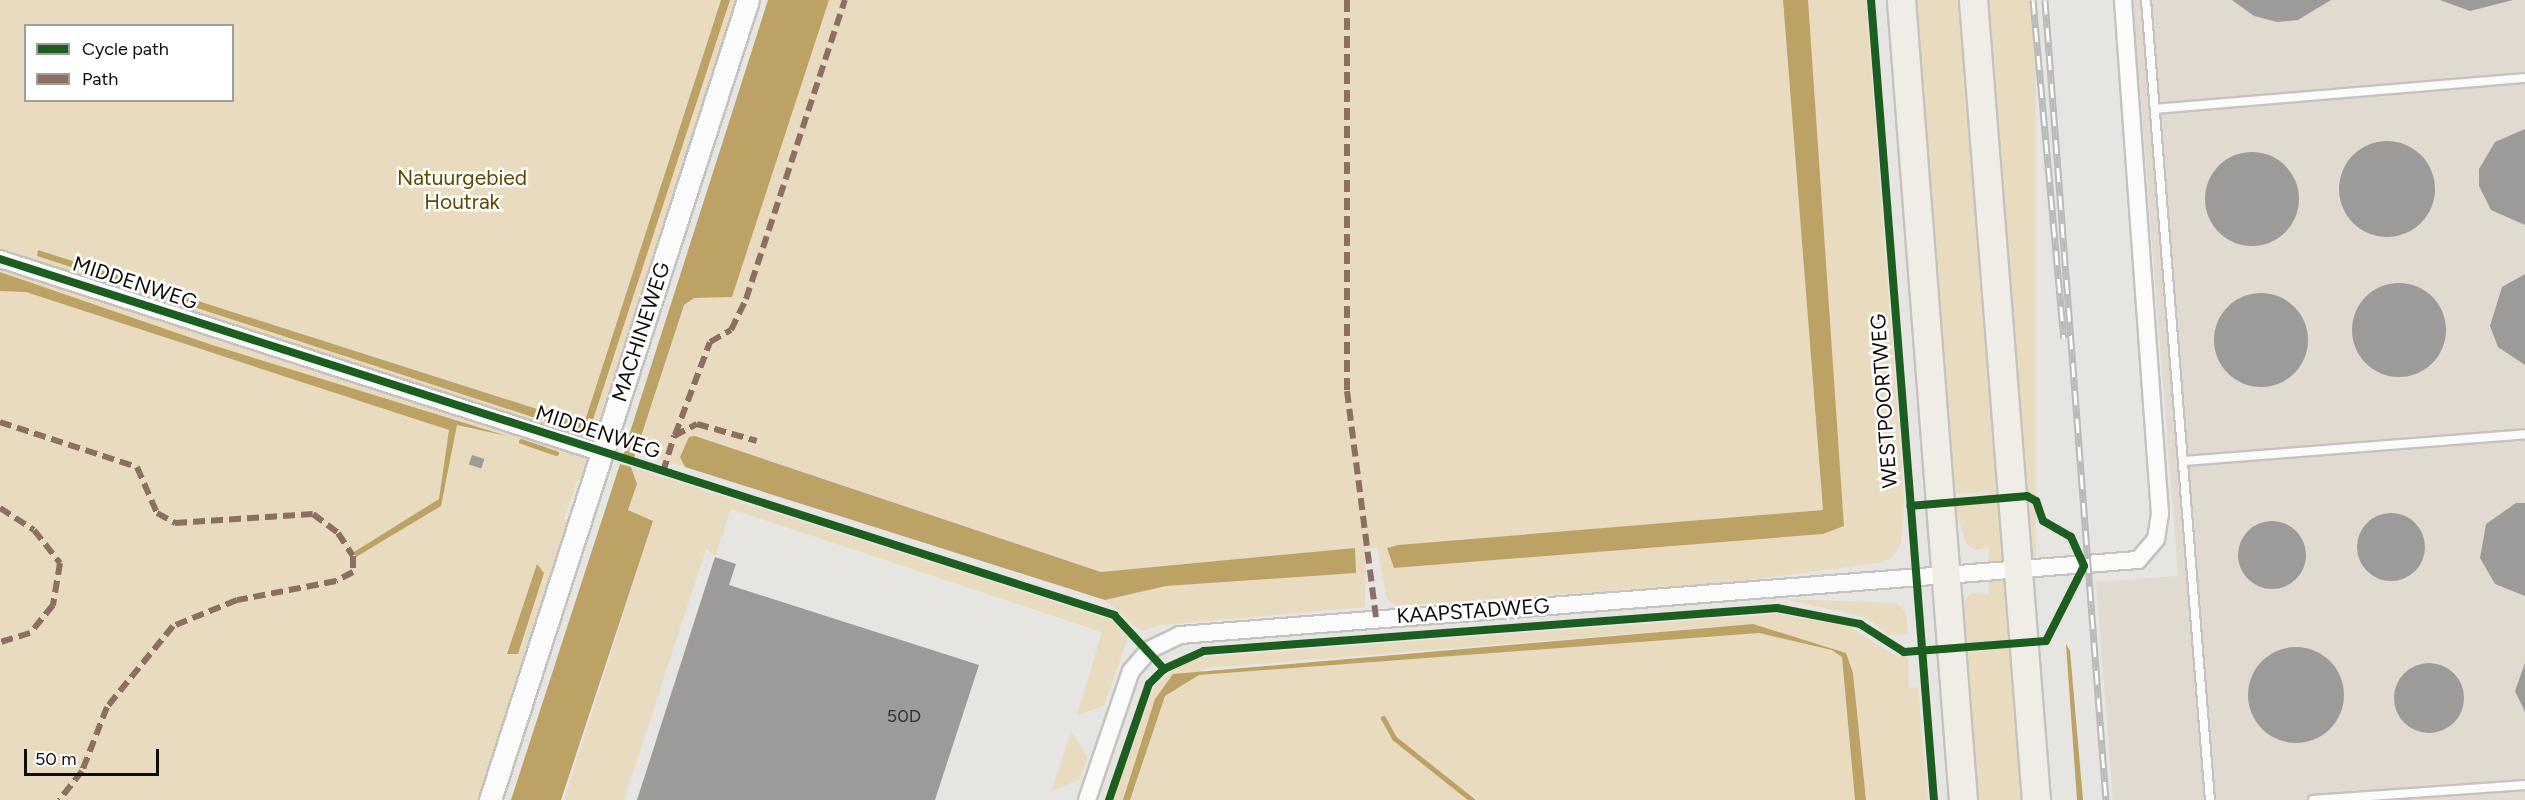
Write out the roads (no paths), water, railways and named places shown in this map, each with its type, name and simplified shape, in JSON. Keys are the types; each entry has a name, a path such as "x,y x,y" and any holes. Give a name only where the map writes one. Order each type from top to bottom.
{"main road":[{"path":"1901,0 1963,800"},
{"path":"1973,0 2036,800"}],"street":[{"name":"MACHINEWEG","path":"490,800 748,0"},
{"name":"KAAPSTADWEG","path":"1087,800 1131,671 1149,650 1180,635 1944,578 2138,560 2156,539 2160,514 2122,0"},
{"name":"MIDDENWEG","path":"0,259 602,453"}],"lane":[{"path":"2146,0 2185,461 2210,800"},
{"path":"2155,109 2525,78"},
{"path":"2185,461 2525,434"},
{"path":"2313,800 2525,784"}],"waterway":[{"path":"521,441 556,453"},
{"path":"1383,718 1394,738 1472,800"}],"railway":[{"path":"2033,0 2064,338"},
{"path":"2045,0 2106,800"}],"park label":[{"name":"Natuurgebied Houtrak","path":"462,190"}]}
